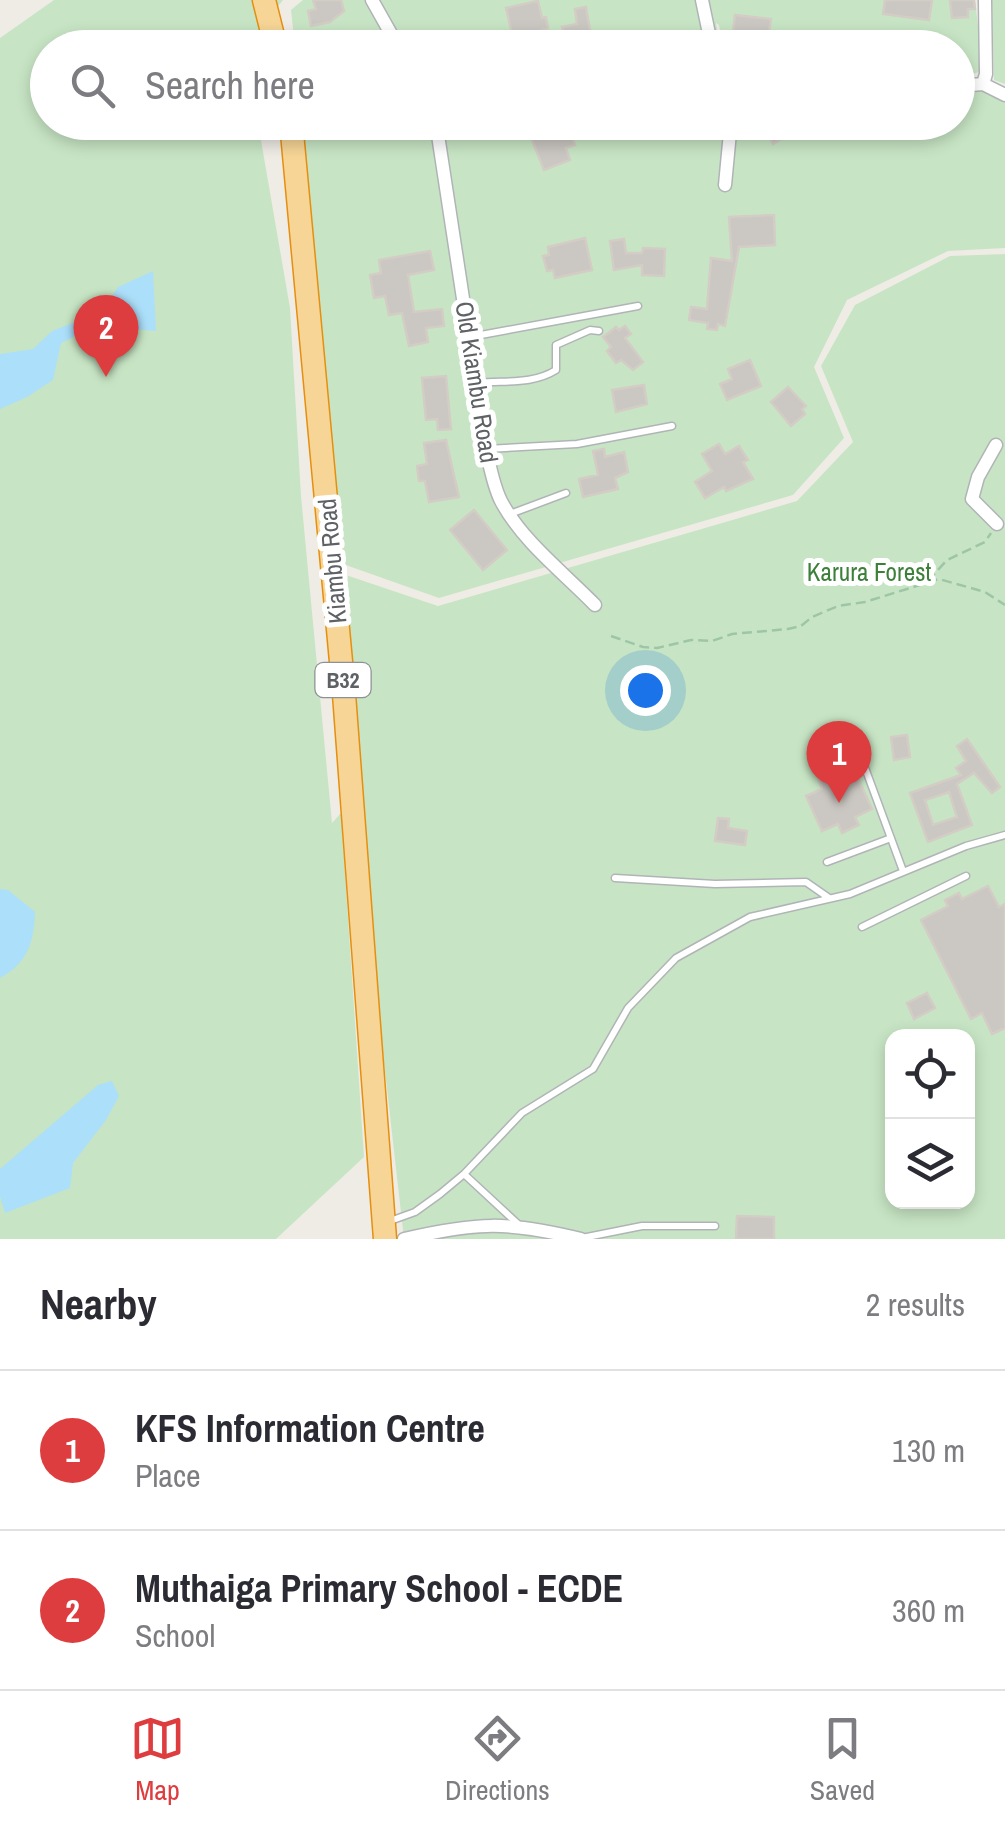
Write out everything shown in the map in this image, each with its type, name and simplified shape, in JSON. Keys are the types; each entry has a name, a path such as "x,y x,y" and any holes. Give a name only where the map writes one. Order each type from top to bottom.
{"highway":[{"path":"264,0 272,30"},
{"name":"Kiambu Road","path":"293,140 344,694 385,1231"}],"street":[{"path":"372,0 389,30"},
{"path":"702,0 708,30"},
{"path":"982,84 986,74 986,0"},
{"path":"975,85 1005,95"},
{"name":"Old Kiambu Road","path":"439,140 495,488 509,514 595,605"},
{"path":"725,185 729,140"},
{"path":"996,445 978,477 972,499 998,524"},
{"path":"404,1239 478,1224 519,1225 581,1239"}],"lane":[{"path":"469,337 638,306"},
{"path":"476,384 522,382 546,376 556,370 556,345 590,330 600,331"},
{"path":"486,449 577,444 672,426"},
{"path":"509,514 566,493"},
{"path":"844,766 856,762 864,765 904,871"},
{"path":"385,1231 464,1174 522,1113 593,1069 628,1008 676,958 750,917 850,894 1005,835"},
{"path":"827,862 891,838"},
{"path":"862,927 966,876"},
{"path":"615,878 715,884 806,882 830,898"},
{"path":"464,1174 519,1225"},
{"path":"581,1239 642,1226 715,1226"}],"path":[{"path":"922,584 946,560 985,542 998,524"},
{"path":"610,636 657,648 692,640 712,641 732,634 788,629 838,606 866,602 939,580 986,592 1005,605"}],"green space":[{"path":"54,0 283,0 259,30 30,30 30,140 261,140 290,308 301,496 332,823 341,813 364,1157 276,1239 0,1239 0,38"},
{"path":"303,0 975,0 983,71 975,73 975,30 720,30 716,23 717,30 293,30 291,10"},
{"path":"992,0 1005,0 1005,84 994,80"},
{"path":"975,84 1005,88 1005,248 948,251 847,300 814,367 844,438 793,495 439,598 340,563 303,140 975,140"},
{"name":"Karura Forest","path":"1005,254 1005,1239 404,1239 328,569 438,606 797,501 853,442 821,366 855,305 950,256"}],"water":[{"path":"153,271 156,331 97,326 61,343 53,380 0,409 0,354 33,349 52,331 102,312 118,287"},
{"path":"0,889 8,890 35,912 28,951 17,966 0,978"},
{"path":"112,1081 119,1096 73,1163 70,1188 5,1213 0,1197 0,1169 98,1085"}],"building":[{"path":"313,0 341,0 344,11 330,22 311,26 308,11 316,9"},
{"path":"885,0 932,0 929,20 883,14"},
{"path":"950,0 974,0 975,9 968,9 968,17 952,18"},
{"path":"538,1 548,28 511,30 506,8"},
{"path":"586,7 590,30 563,30 562,27 577,24 575,9"},
{"path":"735,15 771,19 769,30 733,30"},
{"path":"532,140 573,140 575,145 566,148 570,160 544,170"},
{"path":"774,215 775,245 739,247 725,326 718,324 717,330 707,329 708,323 689,320 691,307 707,309 711,258 732,261 729,217"},
{"path":"585,238 592,270 555,278 553,270 547,271 543,256 549,255 548,247"},
{"path":"624,239 626,253 642,253 643,248 665,249 664,276 642,275 642,265 614,270 610,241"},
{"path":"430,251 434,270 408,275 414,312 442,309 444,326 426,328 428,342 409,346 402,313 389,315 385,296 374,298 370,275 381,273 379,260"},
{"path":"625,326 631,334 625,338 643,362 633,370 621,360 616,363 603,337 616,327 619,330"},
{"path":"750,360 761,386 727,400 720,384 732,379 728,369"},
{"path":"446,376 451,429 438,430 437,419 426,420 422,378"},
{"path":"644,385 647,404 616,412 612,390"},
{"path":"788,387 806,406 802,409 805,414 791,426 771,402"},
{"path":"446,440 459,497 429,502 417,466 427,464 424,443"},
{"path":"719,444 725,454 739,446 753,479 726,491 724,487 705,498 695,482 712,471 702,454"},
{"path":"604,449 605,457 624,452 628,472 615,478 618,489 583,497 579,479 598,475 593,451"},
{"path":"474,510 507,550 483,570 450,530"},
{"path":"907,735 910,757 894,760 891,737"},
{"path":"967,739 1000,787 992,793 974,773 957,784 972,825 928,842 910,793 961,775 956,768 966,761 957,746","holes":["949,792 957,817 933,825 925,800"]},
{"path":"830,752 841,780 856,774 872,809 855,817 859,825 842,833 838,824 822,831 806,796 822,789 811,759"},
{"path":"718,818 729,819 728,828 747,831 745,845 715,841"},
{"path":"988,886 999,907 1005,904 1005,1028 992,1034 982,1013 971,1019 921,920 948,906 945,900 959,893 962,899"},
{"path":"927,993 935,1008 914,1019 907,1003"},
{"path":"737,1216 774,1217 774,1239 736,1239"}],"place":[{"name":"Muthaiga Primary School - ECDE","path":"106,377"},
{"name":"KFS Information Centre","path":"839,803"}]}
